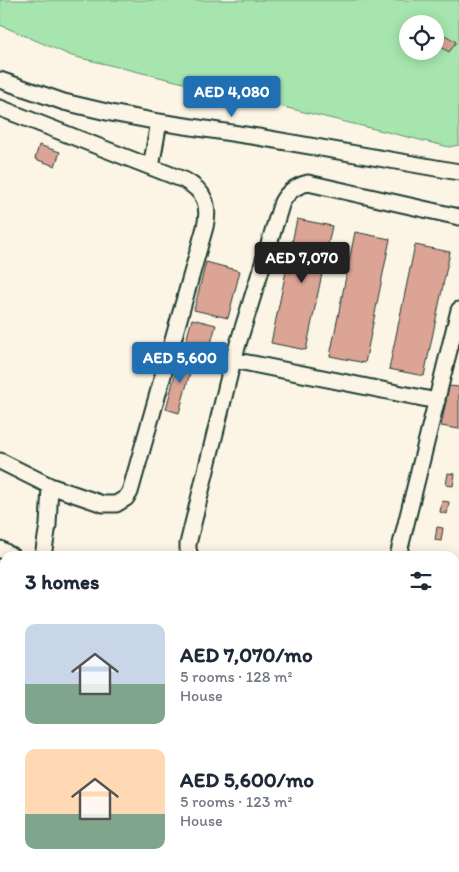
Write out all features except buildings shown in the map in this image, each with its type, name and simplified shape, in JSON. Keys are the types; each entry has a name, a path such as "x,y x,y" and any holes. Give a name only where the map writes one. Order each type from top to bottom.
{"street":[{"path":"0,80 64,102 112,113 459,172"},
{"path":"0,108 184,180 200,191 207,208 207,218 130,492 126,498 116,504 103,504 50,486 0,461"},
{"path":"151,167 160,122"},
{"path":"189,551 188,544 233,360 282,202 286,196 295,187 308,183 459,217"},
{"path":"399,551 459,310"},
{"path":"233,360 436,401"},
{"path":"44,551 48,525 50,486"}],"green space":[{"path":"0,0 459,0 459,145 449,147 72,56 0,25"}]}
